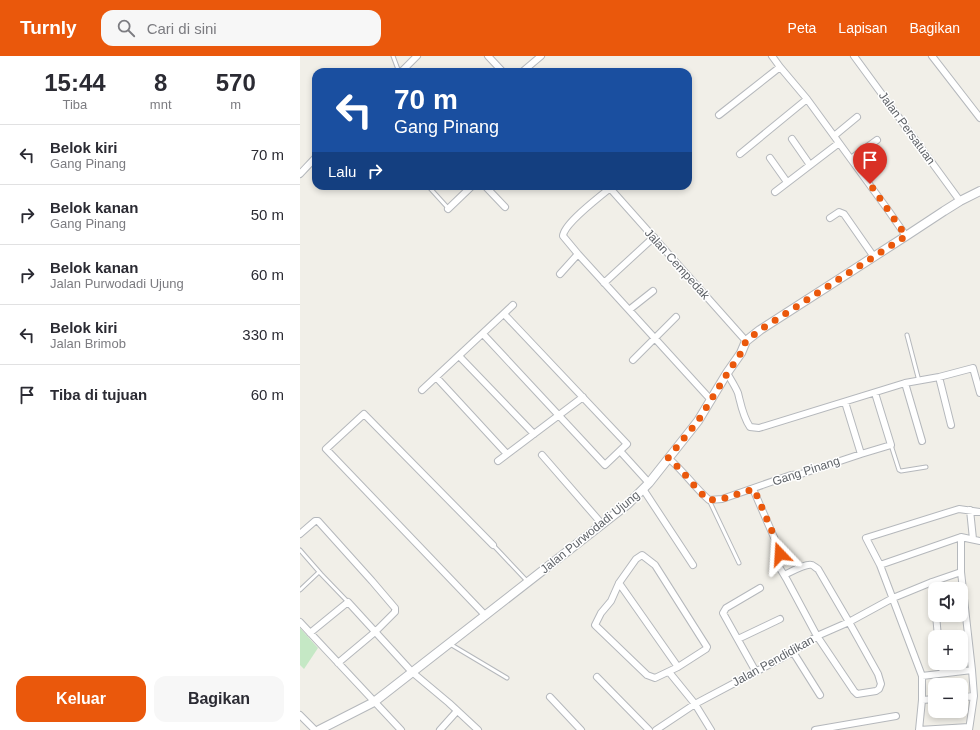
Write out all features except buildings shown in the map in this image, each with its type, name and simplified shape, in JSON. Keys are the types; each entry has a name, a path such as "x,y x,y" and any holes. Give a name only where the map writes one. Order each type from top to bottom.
{"street":[{"path":"404,68 417,56"},
{"path":"488,56 500,68"},
{"path":"527,68 541,56"},
{"path":"772,56 805,97 906,236"},
{"name":"Jalan Persatuan","path":"854,56 960,200"},
{"path":"932,56 980,118"},
{"path":"719,115 780,67"},
{"path":"740,154 805,97"},
{"path":"834,136 858,117"},
{"path":"792,139 810,165"},
{"path":"851,159 877,140"},
{"path":"775,192 839,143"},
{"path":"770,158 787,182"},
{"path":"300,174 312,161"},
{"path":"448,209 468,190"},
{"path":"489,190 505,206"},
{"path":"606,190 575,218 563,232 563,236 654,339 711,400"},
{"name":"Jalan Cempedak","path":"612,190 746,341"},
{"name":"Jalan Purwodadi Ujung","path":"319,730 374,702 628,504 646,486 698,421 741,353 746,341 760,330 960,200 980,191"},
{"path":"830,218 839,212 844,214 874,257"},
{"path":"604,283 654,237"},
{"path":"560,274 578,254"},
{"path":"629,310 653,291"},
{"path":"422,390 513,305"},
{"path":"483,334 605,465 620,451 627,444 504,314"},
{"path":"633,360 676,317"},
{"path":"459,356 534,434"},
{"path":"727,374 737,392 745,420 750,427 759,428 905,383 939,377 980,365"},
{"path":"973,368 980,393"},
{"path":"436,377 507,454"},
{"path":"939,377 952,425"},
{"path":"905,383 922,441"},
{"path":"875,393 891,445"},
{"path":"498,461 583,397"},
{"path":"845,402 861,454"},
{"path":"485,615 326,449 364,414 493,545"},
{"name":"Gang Pinang","path":"708,500 722,499 791,475 801,474 891,445"},
{"path":"620,451 646,486 693,565"},
{"path":"542,455 602,524"},
{"path":"668,458 678,465 698,491 708,500"},
{"path":"754,489 780,550 778,565 817,636 857,694 876,691 879,689 881,684 878,674 850,622 818,569 810,564 802,566 784,575"},
{"path":"961,537 961,572 974,696 969,729 919,730 922,700 922,676 880,565 866,538 959,509 980,512"},
{"path":"970,510 973,539"},
{"path":"300,534 315,521 318,521 395,608 395,612 375,632 338,663"},
{"path":"880,565 961,537 980,541"},
{"path":"642,555 655,565 707,647 678,667 655,678 647,675 595,625 600,613 610,601 619,583 636,559 642,555"},
{"name":"Jalan Pendidikan","path":"932,582 961,572"},
{"path":"619,583 678,667"},
{"name":"Jalan Pendidikan","path":"656,730 695,704 793,652 817,636 850,622 893,598 928,584"},
{"path":"756,672 723,613 726,608 760,588"},
{"path":"310,634 348,602 412,672 478,730"},
{"path":"738,639 780,619"},
{"path":"300,622 401,730"},
{"path":"793,652 820,695"},
{"path":"942,670 943,674"},
{"path":"922,676 972,670"},
{"path":"669,672 695,704 711,730"},
{"path":"597,677 649,730"},
{"path":"968,696 974,696"},
{"path":"550,697 581,730"},
{"path":"922,700 928,700"},
{"path":"440,730 457,711"},
{"path":"300,714 315,730"},
{"path":"815,730 896,716"}],"lane":[{"path":"393,56 398,68"},
{"path":"432,190 448,209"},
{"path":"906,335 919,381"},
{"path":"891,445 900,471 926,467"},
{"path":"708,500 739,563"},
{"path":"493,545 528,582"},
{"path":"300,550 348,602"},
{"path":"300,590 319,572"},
{"path":"449,644 507,678"}],"green space":[{"path":"300,628 318,648 304,669 300,665"}],"route":[{"path":"780,554 780,550 754,489 722,499 708,500 698,491 678,465 668,458 698,421 741,353 746,341 760,330 906,236 870,184"}]}
